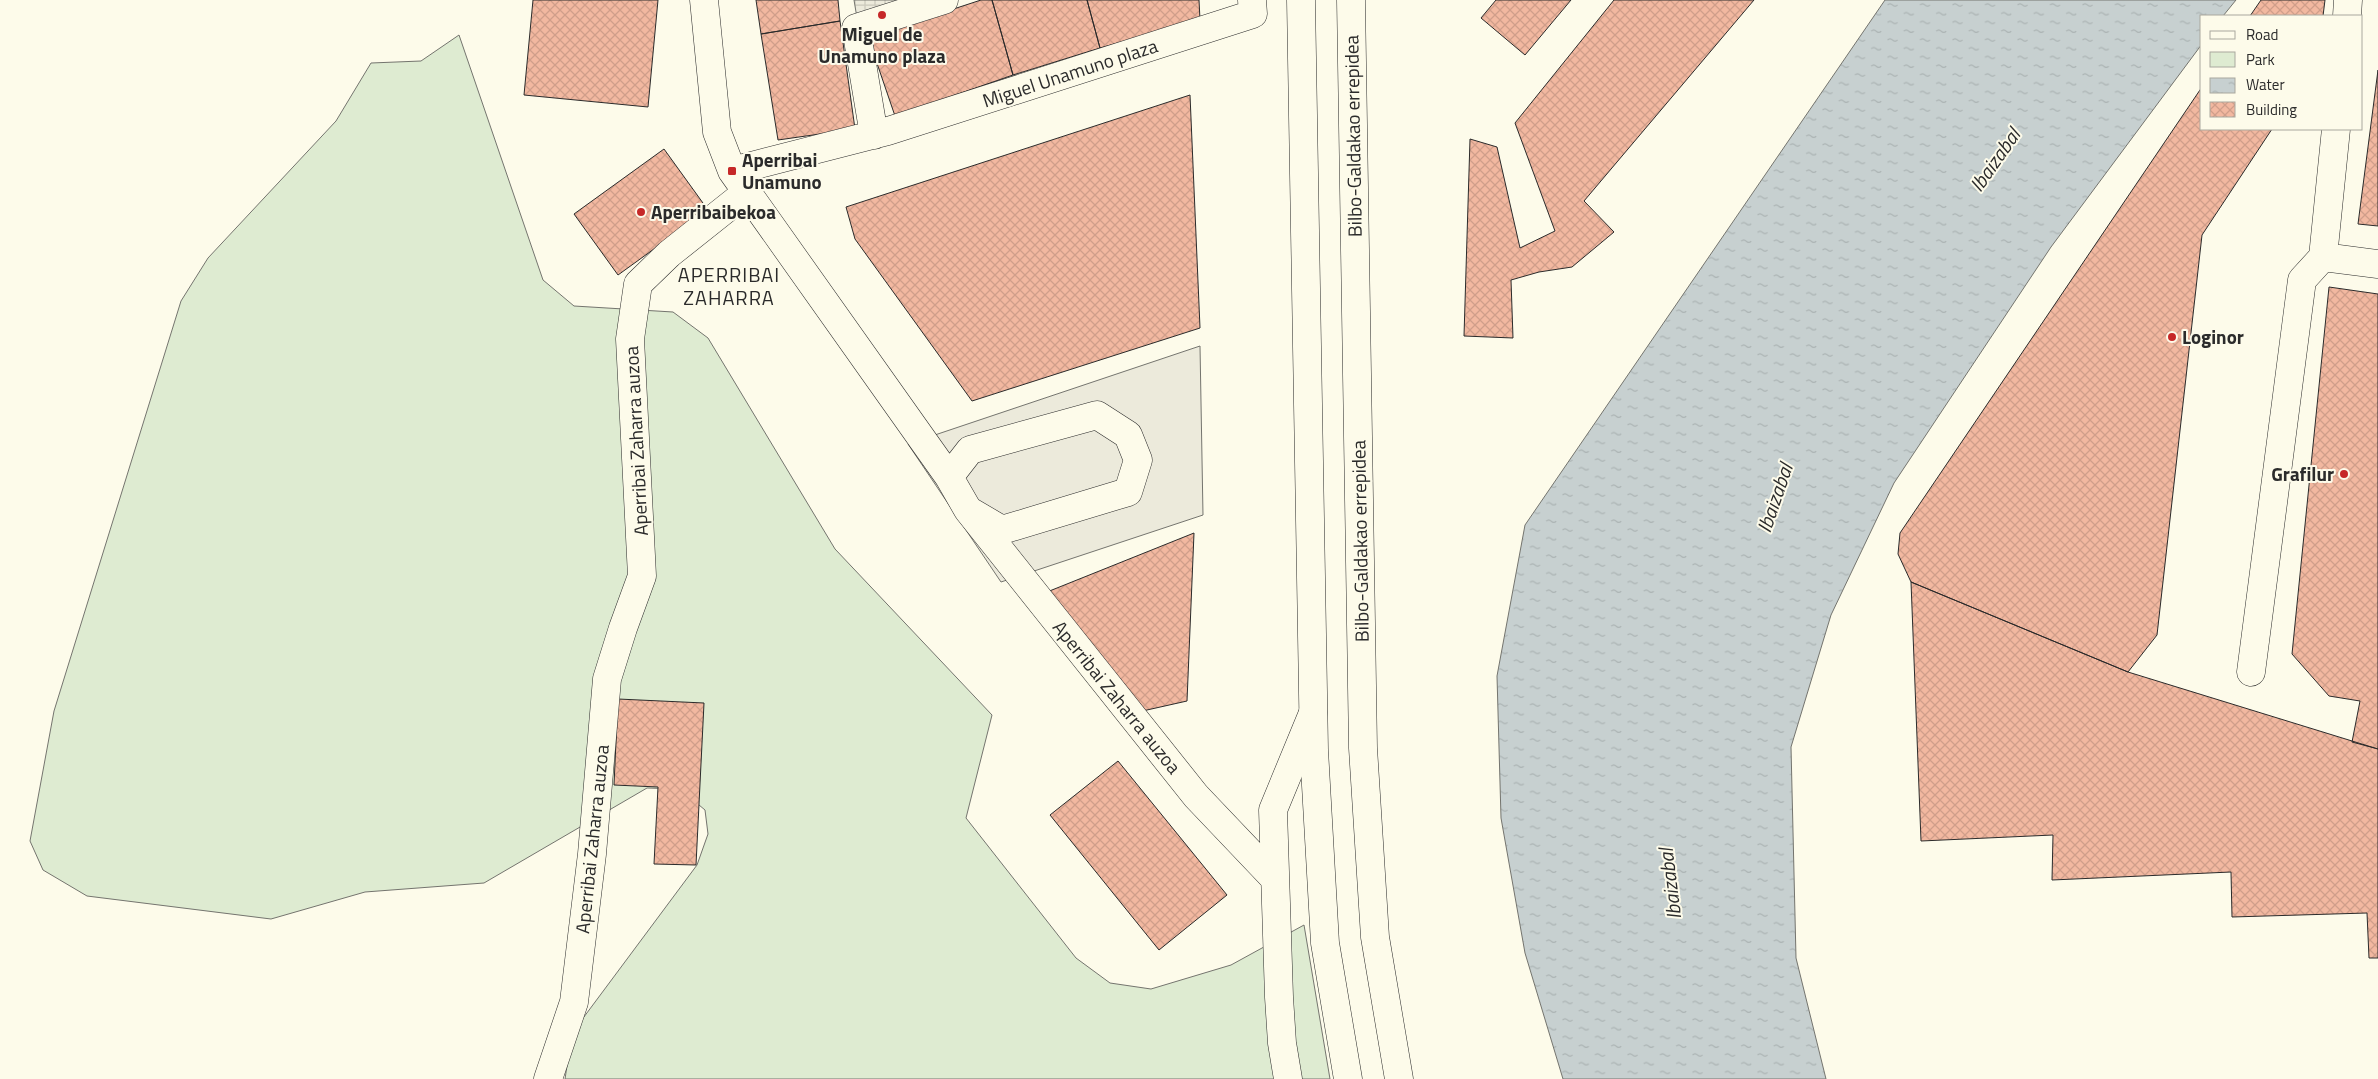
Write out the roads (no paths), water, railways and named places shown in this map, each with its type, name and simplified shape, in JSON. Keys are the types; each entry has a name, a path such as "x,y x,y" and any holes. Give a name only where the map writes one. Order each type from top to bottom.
{"main road":[{"path":"704,0 718,132 739,182"},
{"path":"874,135 856,28 944,0"},
{"name":"Miguel Unamuno plaza","path":"739,182 874,135 1252,14 1252,0"},
{"path":"1301,0 1313,713 1325,943 1348,1079"},
{"name":"Bilbo-Galdakao errepidea","path":"1351,0 1363,748 1375,937 1399,1079"},
{"path":"2347,15 2348,0"},
{"path":"2251,672 2302,280 2323,257 2336,130"},
{"name":"Aperribai Zaharra auzoa","path":"548,1079 574,1002 592,854 607,679 642,576 630,339 638,284 739,182 949,477 968,510 1196,796 1274,878"},
{"path":"2323,257 2378,264"},
{"name":"Aperribai Zaharra auzoa","path":"949,477 970,450 1098,415 1128,436 1138,460 1128,492 1002,530 968,510"},
{"path":"1288,1079 1282,1043 1274,878 1273,810 1313,713"}],"water":[{"name":"Ibaizabal","path":"1885,0 2236,0 2224,15 2200,15 2200,47 2051,247 1894,483 1831,615 1791,747 1796,958 1826,1079 1563,1079 1525,953 1501,818 1497,676 1525,525"}],"place":[{"name":"Miguel de Unamuno plaza","path":"882,15"},
{"name":"Aperribai Unamuno","path":"732,171"},
{"name":"Aperribaibekoa","path":"641,212"},
{"name":"Loginor","path":"2172,337"},
{"name":"Grafilur","path":"2344,474"}],"district":[{"name":"APERRIBAI ZAHARRA","path":"729,286"}]}
